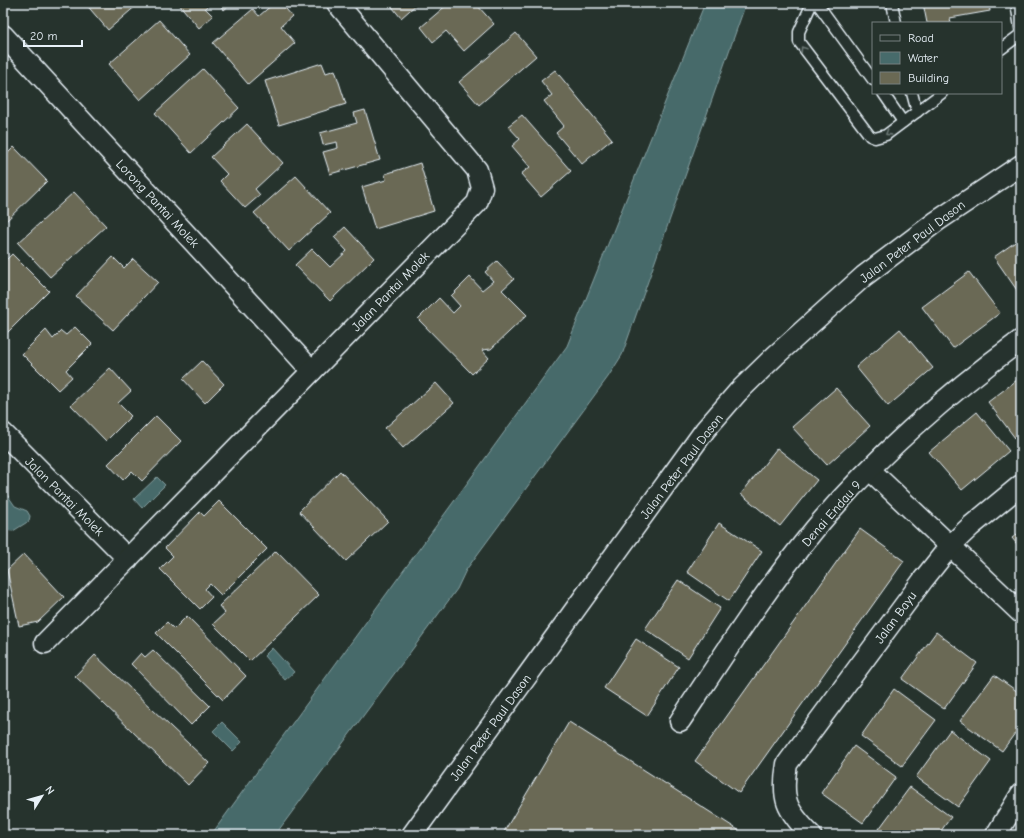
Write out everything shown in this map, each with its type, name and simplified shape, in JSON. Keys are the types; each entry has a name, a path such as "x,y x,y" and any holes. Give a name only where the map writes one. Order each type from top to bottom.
{"street":[{"name":"Jalan Pantai Molek","path":"45,643 477,203 482,188 477,170 337,3"},
{"name":"Lorong Pantai Molek","path":"3,35 312,371"},
{"name":"Jalan Peter Paul Dason","path":"412,835 705,430 738,392 776,355 864,276 937,221 1021,165"},
{"name":"Denai Endau 9","path":"680,721 764,596 815,530 870,470 944,400 975,373 1021,340"},
{"name":"Jalan Pantai Molek","path":"3,432 128,559"},
{"path":"870,470 1021,613"},
{"name":"Jalan Bayu","path":"811,835 793,818 786,801 783,785 787,764 922,580 950,546 971,526 1021,485"},
{"path":"996,835 1021,794"}],"lane":[{"path":"812,3 799,32 799,42 866,132 875,138 881,137 941,94"},
{"path":"817,3 872,79"},
{"path":"892,3 896,22"},
{"path":"1002,48 1021,34 1016,3"},
{"path":"883,94 903,122"},
{"path":"912,94 917,112"}],"water":[{"path":"705,3 746,3 622,355 608,377 466,570 457,589 275,835 211,835 567,346"},
{"path":"157,477 165,485 142,508 134,499"},
{"path":"3,491 15,506 27,511 30,516 29,521 13,531 3,530"},
{"path":"272,648 294,672 285,680 264,656"},
{"path":"222,722 242,742 233,751 213,731"}],"building":[{"path":"85,3 138,3 138,4 108,30"},
{"path":"178,3 211,3 205,8 213,16 199,28"},
{"path":"218,3 232,3 224,10"},
{"path":"274,3 281,3 292,16 281,26 295,43 248,84 213,43 253,9 259,16"},
{"path":"389,3 418,3 401,18"},
{"path":"449,3 479,3 477,5 494,24 464,51 446,31 433,42 421,27"},
{"path":"923,3 989,3 990,11 950,18 951,22 927,22"},
{"path":"159,20 190,55 140,100 109,64"},
{"path":"516,33 536,56 479,105 459,82"},
{"path":"322,63 326,73 335,70 346,104 279,125 265,81"},
{"path":"203,69 239,108 191,153 155,113"},
{"path":"555,70 612,139 582,164 556,133 564,126 544,101 552,95 541,81"},
{"path":"365,110 380,160 330,174 323,152 338,148 337,142 323,145 320,133 357,123 354,113"},
{"path":"522,115 571,171 541,197 521,174 530,167 512,146 520,139 508,126"},
{"path":"247,124 283,163 255,189 260,195 245,208 220,181 227,174 211,157"},
{"path":"14,147 47,181 3,224 3,158"},
{"path":"420,163 434,211 375,229 362,187 386,180 385,174"},
{"path":"296,176 330,213 289,251 254,213"},
{"path":"74,192 106,226 50,277 18,243"},
{"path":"345,227 374,258 330,301 295,265 312,249 330,267 347,251 334,237"},
{"path":"1021,238 1021,296 994,257"},
{"path":"12,254 49,291 3,337 3,263"},
{"path":"113,257 124,268 133,259 158,282 113,330 76,296"},
{"path":"497,261 514,279 502,290 527,315 491,349 482,350 489,358 472,374 418,319 439,298 453,313 460,306 451,296 470,277 482,290 493,281 485,272"},
{"path":"969,272 1000,313 953,348 922,307"},
{"path":"75,327 92,344 66,370 72,377 58,390 22,354 46,330 53,339 61,331 66,335"},
{"path":"900,329 933,368 888,406 856,367"},
{"path":"202,361 224,384 205,403 183,379"},
{"path":"110,368 131,391 118,403 131,416 106,441 71,405"},
{"path":"1021,377 1021,439 1018,442 988,402"},
{"path":"436,383 454,403 403,448 385,428"},
{"path":"836,388 870,426 827,465 792,427"},
{"path":"977,412 1009,451 962,490 929,452"},
{"path":"156,416 181,441 142,481 132,471 123,480 108,464"},
{"path":"777,448 817,480 780,526 741,494"},
{"path":"340,471 388,521 346,561 299,511"},
{"path":"219,501 267,549 221,595 210,584 205,589 212,597 200,609 160,569 173,556 165,548 200,512 204,516"},
{"path":"719,523 762,551 729,601 687,572"},
{"path":"860,529 904,561 739,793 695,761"},
{"path":"1021,531 1021,549 1012,538"},
{"path":"276,551 319,595 250,661 213,624 225,613 219,606"},
{"path":"24,554 64,597 38,622 19,626 7,570"},
{"path":"678,580 720,608 688,658 645,629"},
{"path":"187,616 246,676 223,700 156,633 167,622 174,629"},
{"path":"936,632 977,663 944,709 902,679"},
{"path":"636,639 679,667 647,716 604,688"},
{"path":"153,650 210,706 191,725 131,664 141,653 145,657"},
{"path":"95,655 209,763 188,785 75,676"},
{"path":"994,675 1021,694 1021,725 1002,751 960,721"},
{"path":"894,689 936,720 902,766 861,736"},
{"path":"569,722 746,835 502,835"},
{"path":"950,730 991,761 958,807 916,777"},
{"path":"854,746 896,777 863,823 821,793"},
{"path":"910,787 951,817 938,835 879,835 876,833"}]}
